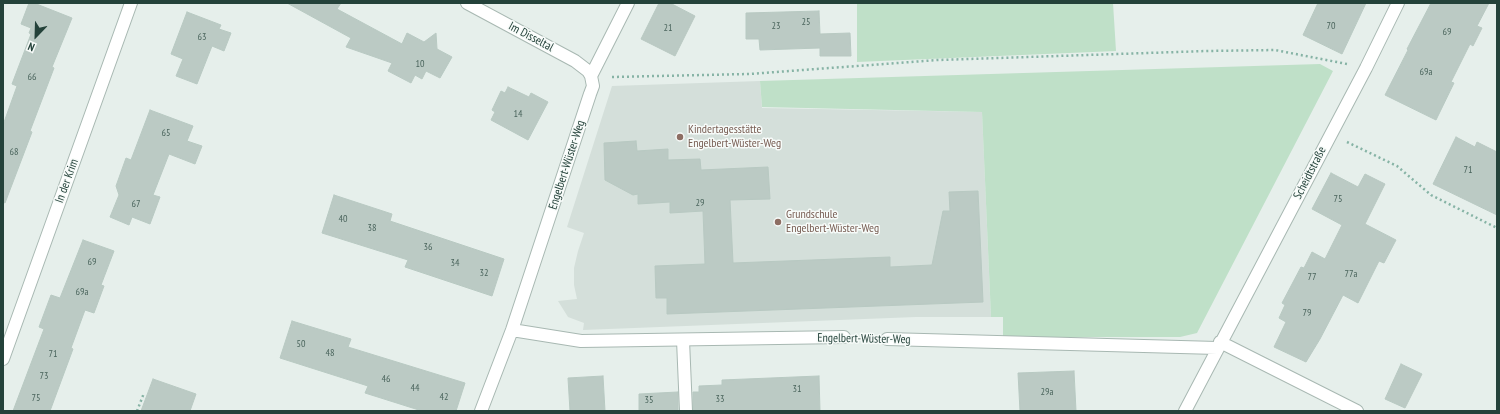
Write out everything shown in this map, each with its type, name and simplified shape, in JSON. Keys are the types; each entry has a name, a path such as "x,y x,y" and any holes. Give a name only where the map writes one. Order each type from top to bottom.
{"street":[{"name":"In der Krim","path":"3,359 131,3"},
{"name":"Im Disseltal","path":"467,3 575,61 591,76"},
{"name":"Engelbert-Wüster-Weg","path":"481,411 512,330 593,86 591,76 628,3"},
{"name":"Scheidtstraße","path":"1185,411 1298,199 1398,3"},
{"name":"Engelbert-Wüster-Weg","path":"512,330 581,341 844,337"},
{"name":"Engelbert-Wüster-Weg","path":"887,339 1219,345"},
{"path":"683,340 686,411"},
{"path":"1219,345 1352,410"}],"path":[{"path":"591,76 626,78 749,74 938,60 1275,50 1366,68"},
{"path":"1331,134 1397,166 1431,195 1497,228"},
{"path":"137,411 144,393"}],"shaded area":[{"name":"Grundschule Engelbert-Wüster-Weg","path":"760,81 762,108 982,112 991,317 916,317 583,330 584,323 568,317 558,301 577,299 574,285 574,268 584,233 567,227 612,86"}],"green space":[{"path":"857,3 1113,3 1116,51 857,62"},
{"path":"1320,64 1333,71 1197,333 1180,337 1003,337 1003,317 991,317 982,112 762,107 760,81"}],"building":[{"path":"29,3 34,3 72,18 52,67 54,68 30,131 32,132 5,203 3,202 3,125 17,86 12,84 31,34 29,33 31,28 21,24"},
{"path":"287,3 341,3 337,9 402,44 407,33 424,42 436,33 437,49 452,57 440,78 426,71 422,79 415,75 411,83 388,71 392,63 346,47 351,38"},
{"path":"659,3 670,3 695,16 675,56 641,39"},
{"path":"1318,3 1366,3 1342,54 1303,35"},
{"path":"1431,3 1489,3 1477,26 1482,28 1473,46 1470,44 1451,82 1454,83 1436,120 1385,95"},
{"path":"819,11 820,34 850,33 851,56 820,56 820,48 760,50 759,39 746,39 746,13"},
{"path":"187,12 221,25 219,29 231,33 224,51 212,46 197,84 176,76 183,59 171,54"},
{"path":"508,87 529,97 531,93 548,102 528,140 491,120 495,112 492,110 501,91 505,93"},
{"path":"150,110 193,126 187,141 202,146 195,164 169,154 153,195 160,197 150,224 132,217 129,225 110,217 119,195 116,186 126,158 131,160"},
{"path":"1456,137 1475,147 1477,142 1497,152 1497,215 1433,184"},
{"path":"636,141 637,151 668,149 668,160 700,159 701,170 768,167 770,199 730,200 733,263 890,257 890,267 932,265 943,211 950,211 949,192 978,191 983,302 667,314 667,298 656,298 655,266 705,264 703,211 670,213 670,202 638,204 638,194 633,195 605,180 604,143"},
{"path":"1331,173 1358,187 1365,174 1385,184 1365,224 1396,240 1384,263 1379,261 1358,303 1343,295 1306,362 1274,347 1286,322 1279,318 1285,305 1282,303 1301,267 1304,268 1312,252 1325,259 1342,225 1312,209"},
{"path":"334,195 392,214 390,221 504,259 492,296 405,267 408,260 322,233"},
{"path":"83,240 114,251 101,285 104,286 94,313 85,310 71,348 73,349 50,411 13,411 44,329 39,327 51,295 60,298"},
{"path":"292,321 351,339 348,347 465,383 456,411 422,411 365,393 368,386 280,358"},
{"path":"1401,364 1422,374 1405,408 1385,399"},
{"path":"1074,371 1076,411 1020,411 1018,373"},
{"path":"603,376 605,411 570,411 568,378"},
{"path":"819,376 820,411 693,411 693,392 699,392 699,386 722,385 722,380"},
{"path":"153,379 196,394 190,411 141,411"},
{"path":"678,392 678,411 639,411 639,394"}],"place":[{"name":"Kindertagesstätte Engelbert-Wüster-Weg","path":"680,137"},
{"name":"Grundschule Engelbert-Wüster-Weg","path":"778,222"}]}
